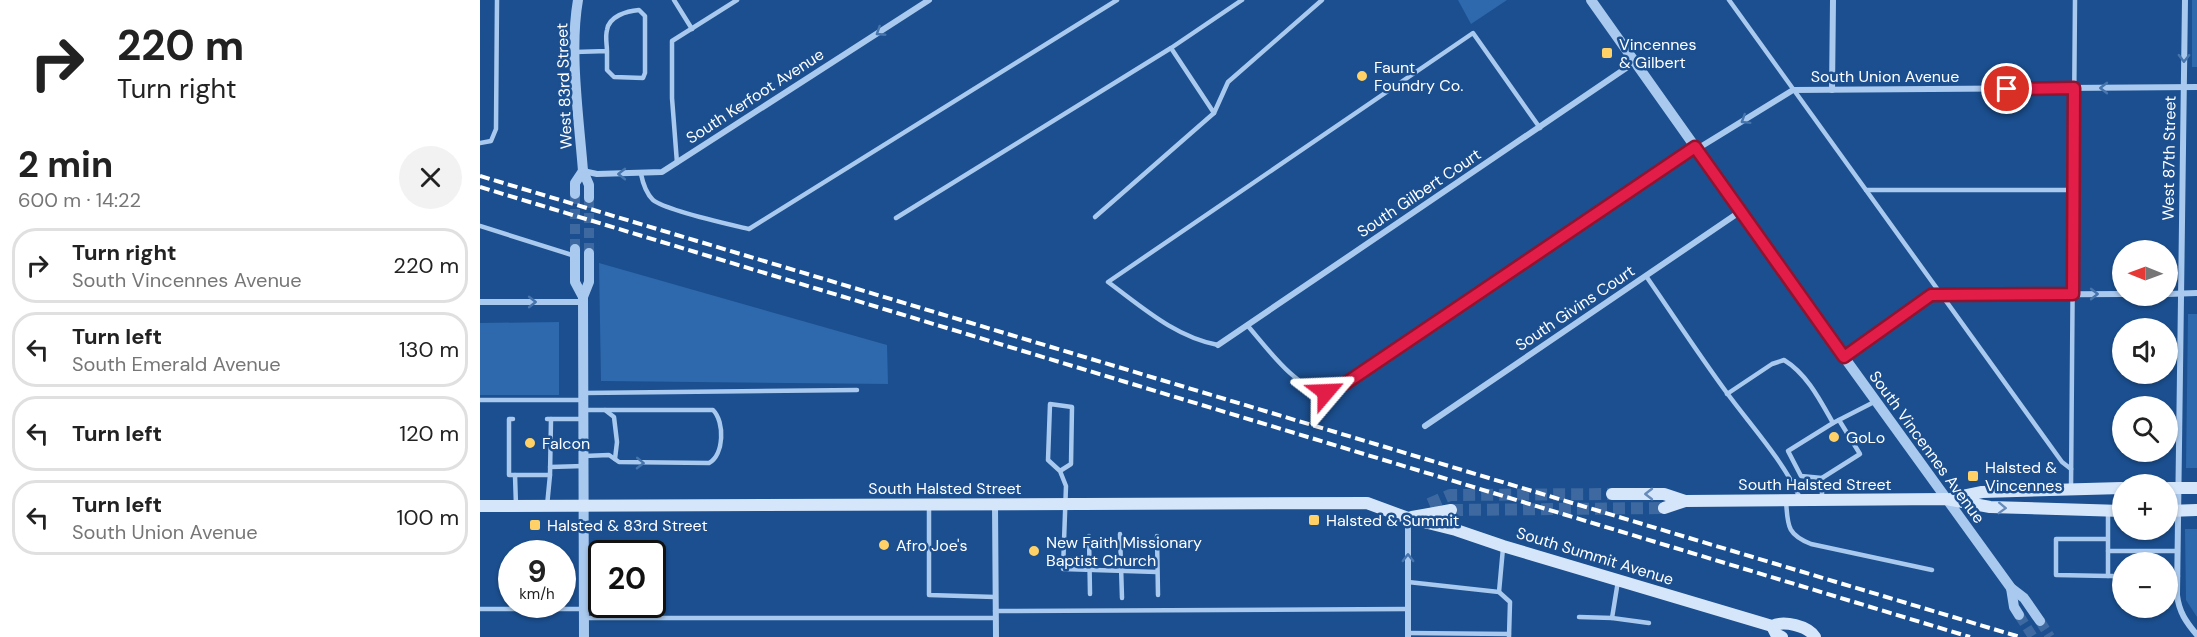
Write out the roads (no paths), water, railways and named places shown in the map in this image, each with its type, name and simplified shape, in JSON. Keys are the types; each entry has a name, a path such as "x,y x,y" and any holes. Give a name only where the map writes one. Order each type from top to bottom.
{"main road":[{"name":"South Halsted Street","path":"1612,494 1664,494 1685,501 1786,501 1946,499 1982,492 2112,488"},
{"path":"2178,488 2197,488"},
{"name":"South Halsted Street","path":"1946,499 1990,507 2112,510"},
{"name":"South Halsted Street","path":"1664,508 1685,501"},
{"name":"South Halsted Street","path":"480,506 1367,503 1408,518"},
{"path":"1408,518 1429,504"},
{"path":"1408,518 1451,510"},
{"path":"2178,510 2197,510"},
{"name":"South Summit Avenue","path":"1408,518 1456,530 1772,626 1778,624 1799,627 1812,632 1815,637"},
{"path":"1772,626 1776,634 1782,637"}],"street":[{"name":"West 83rd Street","path":"578,0 575,52 583,171 589,185 589,198"},
{"name":"South Kerfoot Avenue","path":"583,171 597,174 662,172 930,0"},
{"name":"South Vincennes Avenue","path":"1591,0 2010,588 2024,598 2040,621"},
{"path":"1832,90 1833,0"},
{"name":"West 87th Street","path":"2174,474 2181,294 2185,0"},
{"name":"South Gilbert Court","path":"1218,345 1635,63"},
{"name":"South Union Avenue","path":"1696,148 1793,90 2197,87"},
{"name":"West 83rd Street","path":"575,194 575,183 583,171"},
{"name":"South Givins Court","path":"1425,426 1741,211"},
{"path":"575,253 575,282 583,299"},
{"path":"584,637 583,299 589,282 589,253"},
{"path":"2181,294 2197,293"},
{"path":"1844,357 1931,295 2112,294"},
{"path":"480,302 583,299"},
{"path":"995,504 996,637"},
{"path":"1408,518 1408,635"},
{"name":"West 87th Street","path":"2177,540 2178,551"},
{"name":"South Vincennes Avenue","path":"2010,588 2014,607 2019,615"},
{"name":"West 87th Street","path":"2178,608 2197,635"}],"lane":[{"path":"480,143 491,141 496,129 497,0"},
{"path":"674,0 692,29"},
{"path":"677,163 672,98 672,41 737,0"},
{"path":"641,174 649,195 663,206 749,229 1118,0"},
{"path":"896,218 1171,48 1242,0"},
{"path":"1095,217 1214,113 1228,82 1322,0"},
{"path":"1729,0 2062,462 2071,469"},
{"path":"2071,489 2075,0"},
{"path":"639,10 645,16 645,73 643,78 614,77 606,70 607,51 607,30 610,23 626,11 639,10"},
{"path":"1218,345 1201,342 1182,334 1108,282 1473,33 1540,128"},
{"path":"1171,48 1214,113"},
{"path":"575,52 607,51"},
{"path":"1247,325 1293,376 1304,384 1326,392 1334,389 1696,148"},
{"path":"1866,190 2073,190"},
{"path":"480,226 575,253"},
{"path":"1646,276 1727,394 1765,441 1793,483 1801,500"},
{"path":"1727,394 1772,364 1784,360 1797,368 1818,396 1833,423"},
{"path":"480,400 584,405 857,390"},
{"path":"1839,420 1860,454 1822,478 1801,476 1788,451 1833,423 1875,400"},
{"path":"1060,471 1071,464 1072,407 1050,404 1048,460 1060,471 1066,486 1062,569 1157,572"},
{"path":"547,506 550,475 549,419 584,405 605,410 707,409 713,410 719,416 721,436 719,454 709,463 619,462 609,455 550,467"},
{"path":"605,410 614,417 617,442 615,459"},
{"path":"513,419 509,419 511,433 509,475 550,475"},
{"path":"515,475 516,506"},
{"path":"1822,478 1822,500"},
{"path":"1786,501 1790,529 1797,538 1811,544 1932,570"},
{"path":"929,504 929,595 995,597"},
{"path":"2108,510 2108,576"},
{"path":"1120,534 1122,598"},
{"path":"1089,536 1090,594"},
{"path":"1157,536 1158,595"},
{"path":"2108,539 2056,539 2056,575 2112,576"},
{"path":"1499,592 1503,546"},
{"path":"2108,550 2178,551"},
{"path":"1612,618 1618,580"},
{"path":"1408,582 1499,592 1510,602 1509,635 1408,635"},
{"path":"480,609 584,613 995,614 1408,609"},
{"path":"1579,616 1648,623"}],"tunnel":[{"path":"575,194 575,249"},
{"path":"589,198 589,253"},
{"path":"1429,504 1450,495 1612,494"},
{"path":"1451,510 1664,508"},
{"path":"2019,615 2033,637"},
{"path":"2040,621 2050,637"}],"railway":[{"path":"480,176 2020,637"},
{"path":"480,187 1970,637"}],"place":[{"name":"Vincennes & Gilbert","path":"1607,53"},
{"name":"Faunt Foundry Co.","path":"1362,76"},
{"name":"GoLo","path":"1834,437"},
{"name":"Falcon","path":"530,443"},
{"name":"Halsted & Vincennes","path":"1973,476"},
{"name":"Halsted & Summit","path":"1314,520"},
{"name":"Halsted & 83rd Street","path":"535,525"},
{"name":"Afro Joe's","path":"884,545"},
{"name":"New Faith Missionary Baptist Church","path":"1034,551"}]}
